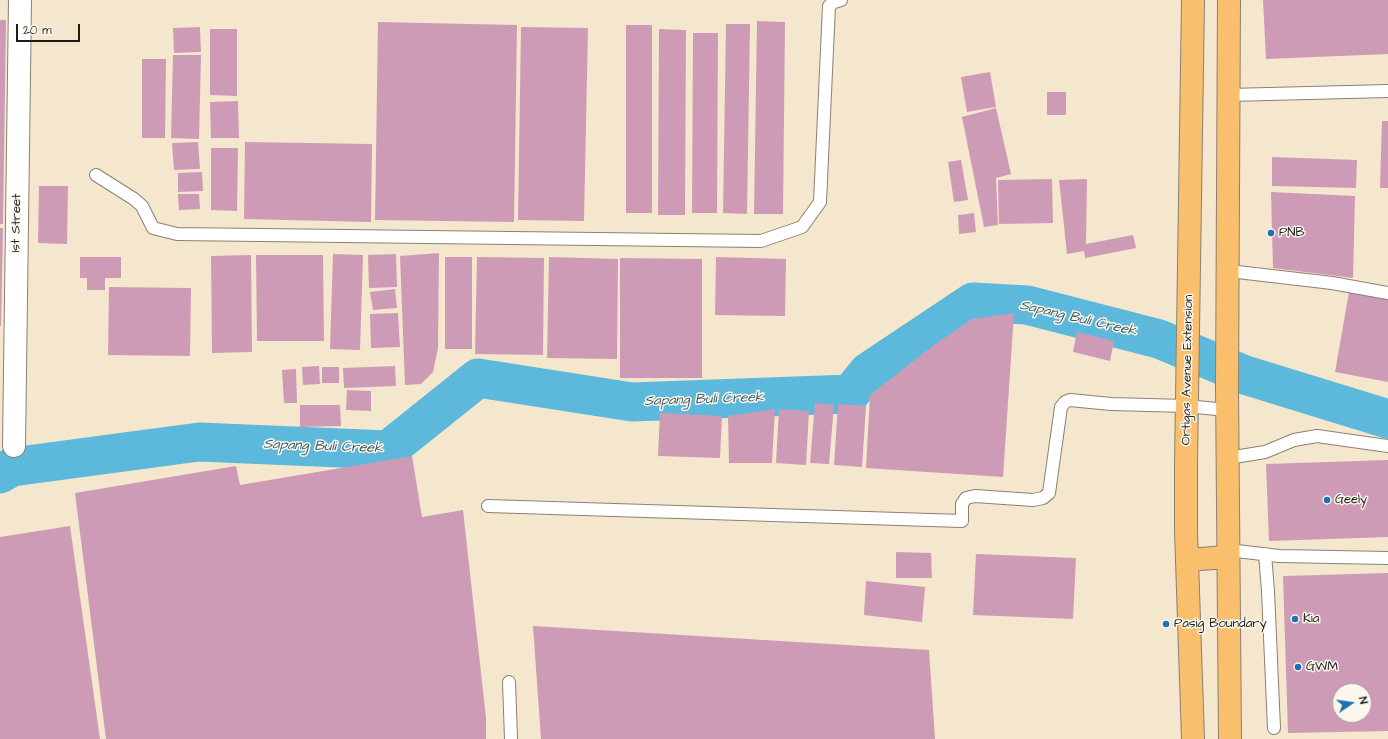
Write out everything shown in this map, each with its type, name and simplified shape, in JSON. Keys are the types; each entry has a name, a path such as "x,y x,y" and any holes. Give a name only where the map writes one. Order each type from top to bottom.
{"main road":[{"name":"Ortigas Avenue Extension","path":"1193,0 1186,406 1187,560 1193,739"},
{"path":"1229,0 1229,271 1227,410 1230,739"},
{"path":"1187,560 1228,554"}],"street":[{"name":"1st Street","path":"14,446 20,0"}],"lane":[{"path":"96,175 134,199 142,206 153,228 177,234 761,241 802,227 820,202 829,6 841,0"},
{"path":"1229,95 1388,91"},
{"path":"1229,271 1332,283 1388,293"},
{"path":"488,506 962,521 962,504 966,498 975,496 1033,500 1042,498 1049,493 1061,407 1065,402 1070,400 1111,404 1186,406 1227,410"},
{"path":"1228,458 1265,452 1294,440 1317,436 1388,446"},
{"path":"1228,554 1388,558"},
{"path":"1265,554 1274,728"},
{"path":"508,682 511,739"}],"building":[{"path":"1263,0 1388,0 1388,54 1266,59"},
{"path":"0,20 6,20 3,224 0,224"},
{"path":"757,21 785,22 783,214 754,214"},
{"path":"378,22 517,25 514,222 375,220"},
{"path":"726,24 750,24 747,214 723,213"},
{"path":"626,25 652,25 652,213 626,213"},
{"path":"200,27 201,52 174,53 173,28"},
{"path":"521,27 588,28 584,221 518,220"},
{"path":"210,29 237,29 237,96 210,95"},
{"path":"659,29 686,30 685,215 658,215"},
{"path":"693,33 718,33 717,213 692,213"},
{"path":"173,55 201,55 199,139 171,138"},
{"path":"142,59 166,59 165,138 142,138"},
{"path":"990,72 996,107 967,112 961,77"},
{"path":"1047,92 1066,92 1066,115 1047,115"},
{"path":"238,101 239,138 211,138 210,102"},
{"path":"996,108 1011,174 996,178 998,225 984,227 962,117"},
{"path":"1382,121 1388,121 1388,188 1380,188"},
{"path":"198,142 200,169 174,170 172,143"},
{"path":"245,142 372,144 371,222 244,219"},
{"path":"211,148 238,148 237,211 211,210"},
{"path":"1272,157 1357,160 1356,188 1272,186"},
{"path":"961,160 968,200 954,202 948,162"},
{"path":"202,172 203,191 178,192 178,173"},
{"path":"1052,179 1053,223 999,224 998,180"},
{"path":"1087,179 1086,244 1133,235 1136,248 1085,258 1084,251 1067,254 1059,180"},
{"path":"39,186 68,186 67,244 38,243"},
{"path":"1271,192 1355,196 1353,278 1273,268"},
{"path":"178,194 199,194 200,209 179,210"},
{"path":"974,213 976,232 959,234 958,215"},
{"path":"0,228 3,228 1,326 0,326"},
{"path":"439,253 438,348 433,372 421,384 405,385 400,256"},
{"path":"333,254 363,255 360,350 330,349"},
{"path":"396,254 397,287 369,288 368,255"},
{"path":"251,255 252,352 212,353 211,256"},
{"path":"256,255 323,255 324,341 257,341"},
{"path":"80,257 121,257 121,278 105,278 105,290 87,290 87,278 80,278"},
{"path":"445,257 472,257 472,349 445,349"},
{"path":"477,257 544,258 543,355 475,354"},
{"path":"549,257 618,259 617,359 547,358"},
{"path":"716,257 786,259 785,316 715,315"},
{"path":"620,258 702,259 702,378 620,378"},
{"path":"109,287 191,288 190,356 108,355"},
{"path":"395,289 397,308 373,310 370,292"},
{"path":"1349,292 1388,299 1388,382 1335,372"},
{"path":"398,313 400,347 371,348 370,314"},
{"path":"1014,313 1003,477 866,468 870,395 934,345 972,319"},
{"path":"1077,332 1114,341 1110,361 1073,352"},
{"path":"319,366 320,384 303,385 302,367"},
{"path":"395,366 396,386 344,388 343,368"},
{"path":"322,367 339,367 339,383 322,383"},
{"path":"296,369 297,403 284,403 282,370"},
{"path":"347,390 371,391 371,411 346,410"},
{"path":"815,403 834,405 829,464 810,463"},
{"path":"838,404 866,406 862,467 834,465"},
{"path":"300,405 340,405 341,426 300,427"},
{"path":"775,409 772,463 729,463 728,416"},
{"path":"779,409 809,411 806,465 776,463"},
{"path":"660,413 722,416 720,458 658,456"},
{"path":"412,456 422,517 463,510 486,718 486,739 106,739 75,493 236,466 240,485"},
{"name":"Geely","path":"1388,460 1388,537 1269,541 1266,464"},
{"path":"70,526 100,739 0,739 0,537"},
{"path":"896,552 931,553 932,578 896,578"},
{"path":"976,554 1076,558 1073,619 973,615"},
{"path":"1388,573 1388,731 1288,733 1283,576"},
{"path":"866,581 925,587 922,622 864,615"},
{"path":"533,626 929,650 935,739 541,739"}],"waterway":[{"name":"Sapang Buli Creek","path":"0,474 12,467 199,442 388,450 478,378 632,402 850,394 868,372 973,302 1027,305 1159,339 1245,375 1388,419"}],"place":[{"name":"PNB","path":"1271,233"},
{"name":"Geely","path":"1327,500"},
{"name":"Kia","path":"1295,619"},
{"name":"Pasig Boundary","path":"1166,624"},
{"name":"GWM","path":"1298,667"}]}
